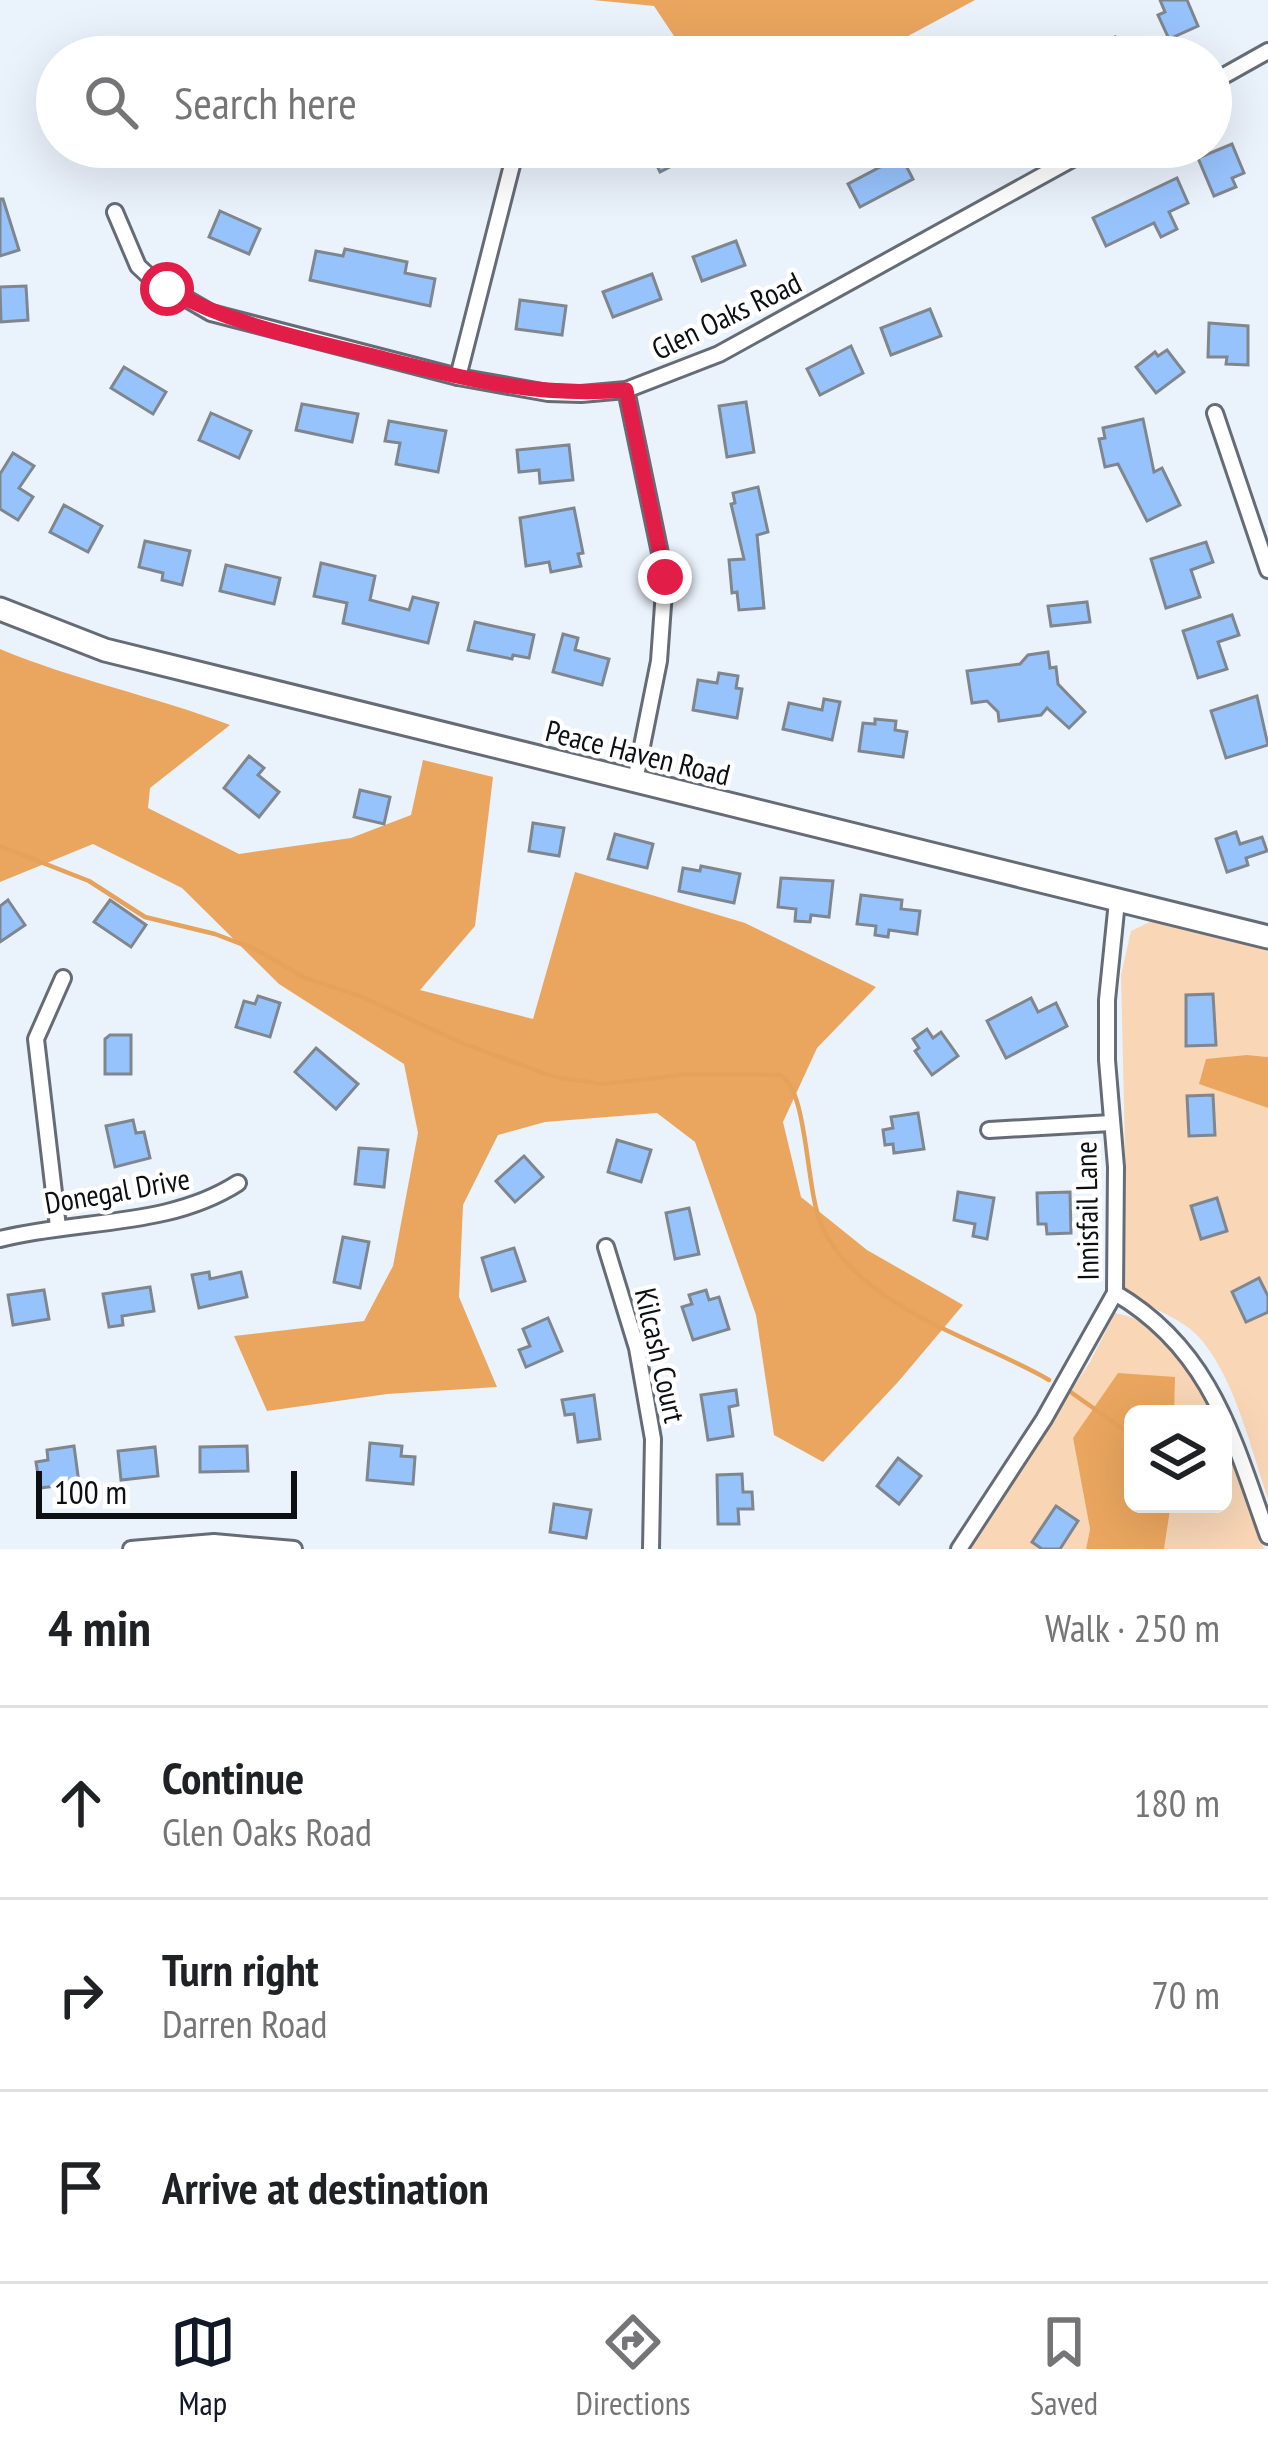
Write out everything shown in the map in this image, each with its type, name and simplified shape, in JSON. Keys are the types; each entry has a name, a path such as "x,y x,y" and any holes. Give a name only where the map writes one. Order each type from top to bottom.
{"main road":[{"name":"Peace Haven Road","path":"0,609 106,650 1268,937"}],"street":[{"path":"1232,71 1268,51"},
{"path":"458,377 511,168"},
{"name":"Glen Oaks Road","path":"115,212 138,266 211,313 458,377 548,393 626,390 763,332 1056,168"},
{"path":"626,390 665,577 659,661 635,781"},
{"path":"1215,413 1268,570"},
{"name":"Innisfail Lane","path":"959,1549 1044,1419 1115,1293 1116,1167 1107,1000 1117,901"},
{"path":"58,1227 36,1039 63,978"},
{"path":"989,1130 1111,1124"},
{"name":"Donegal Drive","path":"0,1239 157,1215 210,1201 238,1183"},
{"name":"Kilcash Court","path":"606,1247 637,1348 653,1439 650,1549"},
{"path":"1115,1293 1149,1312 1191,1356 1222,1408 1268,1536"},
{"path":"131,1549 214,1542 294,1549"}],"shaded area":[{"path":"593,0 975,0 908,36 674,36 654,6"},
{"path":"0,649 230,725 150,788 148,808 239,854 351,838 411,815 423,760 493,777 475,926 420,990 533,1019 575,872 745,923 876,987 817,1048 783,1122 801,1197 867,1250 963,1305 823,1462 774,1435 756,1315 695,1142 657,1113 545,1122 498,1135 463,1205 459,1297 497,1387 387,1394 267,1411 234,1336 364,1321 393,1266 418,1133 404,1064 279,984 182,888 93,844 0,882"},
{"path":"1154,920 1268,949 1268,1057 1247,1055 1200,1084 1268,1108 1268,1499 1240,1413 1211,1352 1189,1328 1121,1284 1126,1193 1121,975 1131,931"},
{"path":"1268,1057 1268,1108 1199,1084 1206,1059"},
{"path":"1115,1313 1134,1318 1176,1350 1212,1405 1174,1405 1174,1377 1073,1438 1090,1529 1086,1549 967,1549 1090,1362"},
{"path":"1118,1373 1175,1377 1174,1405 1124,1405 1124,1513 1170,1513 1164,1549 1086,1549 1090,1529 1073,1438"},
{"path":"1232,1457 1264,1549 1164,1549 1170,1513 1232,1513"}],"building":[{"path":"1160,0 1187,0 1198,26 1168,36 1158,15 1165,12"},
{"path":"1232,144 1244,173 1232,178 1236,187 1214,196 1202,168 1232,168"},
{"path":"878,168 907,168 913,179 860,207 848,184"},
{"path":"1177,178 1188,203 1169,212 1177,229 1161,237 1154,223 1106,246 1093,218"},
{"path":"0,199 19,250 0,256"},
{"path":"220,211 260,229 249,254 209,237"},
{"path":"736,241 745,265 702,281 693,257"},
{"path":"345,249 407,262 405,273 435,279 430,306 310,280 316,251 343,256"},
{"path":"652,274 661,299 613,317 603,292"},
{"path":"26,286 28,320 1,322 0,287"},
{"path":"520,300 566,306 562,335 516,329"},
{"path":"930,309 941,336 891,355 881,328"},
{"path":"1209,323 1248,326 1248,365 1226,364 1227,357 1208,357"},
{"path":"851,346 863,373 820,395 807,369"},
{"path":"1167,350 1184,372 1156,393 1136,367 1155,352 1158,356"},
{"path":"124,367 166,392 153,414 111,388"},
{"path":"746,402 754,452 727,457 719,406"},
{"path":"302,404 358,414 352,442 296,430"},
{"path":"211,413 251,431 239,458 199,440"},
{"path":"1143,419 1154,472 1162,468 1180,505 1147,521 1118,464 1105,467 1099,439 1105,438 1103,428"},
{"path":"389,421 446,431 438,472 396,464 400,443 385,441"},
{"path":"569,445 573,480 540,483 539,470 519,472 517,450"},
{"path":"13,453 34,466 19,488 33,497 18,520 0,509 0,474"},
{"path":"758,487 768,532 757,535 764,608 739,610 729,560 744,559 731,504 735,503 733,493"},
{"path":"64,505 102,526 88,552 50,532"},
{"path":"574,508 581,566 551,572 549,562 526,566 520,518"},
{"path":"145,541 190,551 182,585 162,580 163,573 139,567"},
{"path":"1206,542 1213,562 1191,570 1200,597 1166,608 1151,559"},
{"path":"321,563 375,576 370,600 409,610 413,597 438,603 428,643 343,623 347,603 314,596"},
{"path":"226,565 280,578 274,604 220,591"},
{"path":"1087,602 1090,622 1051,626 1048,606"},
{"path":"1232,615 1239,635 1218,642 1227,669 1198,678 1183,631"},
{"path":"475,622 534,635 529,658 468,650"},
{"path":"563,634 578,638 575,650 609,659 602,685 553,672"},
{"path":"1048,652 1058,684 1085,712 1069,728 1047,708 1041,715 999,721 998,712 987,701 972,703 967,671 1020,664 1028,655"},
{"path":"719,673 738,676 736,688 742,689 737,718 693,710 698,680 717,683"},
{"path":"1257,696 1268,745 1226,758 1211,711"},
{"path":"824,699 840,702 832,740 783,729 789,703 822,710"},
{"path":"875,719 896,721 895,730 907,732 903,757 859,751 863,723 875,724"},
{"path":"249,756 264,768 258,775 279,792 259,817 224,788"},
{"path":"360,790 390,797 384,824 354,817"},
{"path":"533,823 564,828 559,856 529,851"},
{"path":"1236,832 1240,844 1262,837 1267,851 1227,872 1216,839"},
{"path":"615,834 653,844 647,868 608,859"},
{"path":"701,866 740,874 734,903 679,891 683,868 700,871"},
{"path":"781,878 833,881 829,917 811,915 810,922 795,921 796,909 778,907"},
{"path":"861,895 902,900 901,909 920,911 917,934 889,930 888,937 875,935 876,926 857,924"},
{"path":"8,900 25,925 0,942 0,906"},
{"path":"110,900 146,925 131,947 94,922"},
{"path":"1213,994 1216,1045 1186,1046 1186,995"},
{"path":"258,996 280,1003 270,1037 236,1027 244,1001 255,1004"},
{"path":"1031,998 1038,1012 1056,1003 1067,1026 1006,1058 987,1021"},
{"path":"927,1029 933,1038 941,1032 958,1056 932,1075 915,1051 919,1048 913,1039"},
{"path":"131,1035 131,1074 105,1074 105,1039"},
{"path":"316,1048 358,1084 336,1109 295,1072"},
{"path":"1213,1095 1215,1135 1189,1136 1187,1096"},
{"path":"918,1113 924,1149 894,1153 893,1144 885,1145 883,1130 893,1128 891,1117"},
{"path":"133,1120 136,1133 144,1132 150,1158 115,1167 106,1126"},
{"path":"617,1140 651,1150 641,1182 608,1172"},
{"path":"359,1148 388,1150 384,1187 355,1184"},
{"path":"524,1156 543,1177 515,1202 496,1181"},
{"path":"958,1192 994,1198 987,1239 973,1236 975,1224 954,1220"},
{"path":"1070,1192 1071,1233 1047,1234 1046,1224 1038,1224 1037,1193"},
{"path":"1217,1198 1227,1231 1201,1239 1191,1206"},
{"path":"689,1208 699,1254 675,1259 666,1213"},
{"path":"343,1237 369,1242 360,1288 334,1282"},
{"path":"514,1248 525,1281 492,1291 482,1258"},
{"path":"209,1272 210,1279 241,1272 247,1297 199,1308 192,1275"},
{"path":"1259,1278 1268,1296 1268,1312 1246,1322 1232,1292"},
{"path":"150,1287 154,1311 122,1316 123,1325 109,1327 103,1294"},
{"path":"44,1290 49,1319 13,1325 8,1295"},
{"path":"706,1290 709,1300 719,1297 729,1329 693,1340 682,1307 692,1304 689,1295"},
{"path":"548,1318 562,1351 526,1367 519,1350 530,1346 523,1329"},
{"path":"736,1390 738,1405 729,1407 733,1436 708,1440 701,1395"},
{"path":"594,1395 600,1439 578,1442 574,1414 565,1415 562,1400"},
{"path":"370,1443 402,1446 401,1456 415,1457 413,1484 367,1480"},
{"path":"74,1446 79,1483 40,1488 36,1462 48,1460 47,1450"},
{"path":"247,1446 248,1471 200,1472 200,1447"},
{"path":"155,1447 158,1476 121,1480 118,1451"},
{"path":"898,1458 921,1476 899,1504 877,1486"},
{"path":"742,1474 743,1492 752,1492 753,1509 738,1509 739,1524 718,1524 717,1475"},
{"path":"554,1504 591,1510 586,1538 550,1532"},
{"path":"1056,1506 1078,1521 1060,1549 1042,1549 1032,1542"}],"waterway":[{"path":"0,846 89,881 145,917 257,950 305,978 554,1077 604,1084 688,1074 780,1075 789,1084 802,1121 817,1213 842,1257 893,1301 1049,1380"},
{"path":"1072,1393 1124,1430"}],"route":[{"path":"167,289 211,313 458,377 548,393 626,390 665,577"}]}
